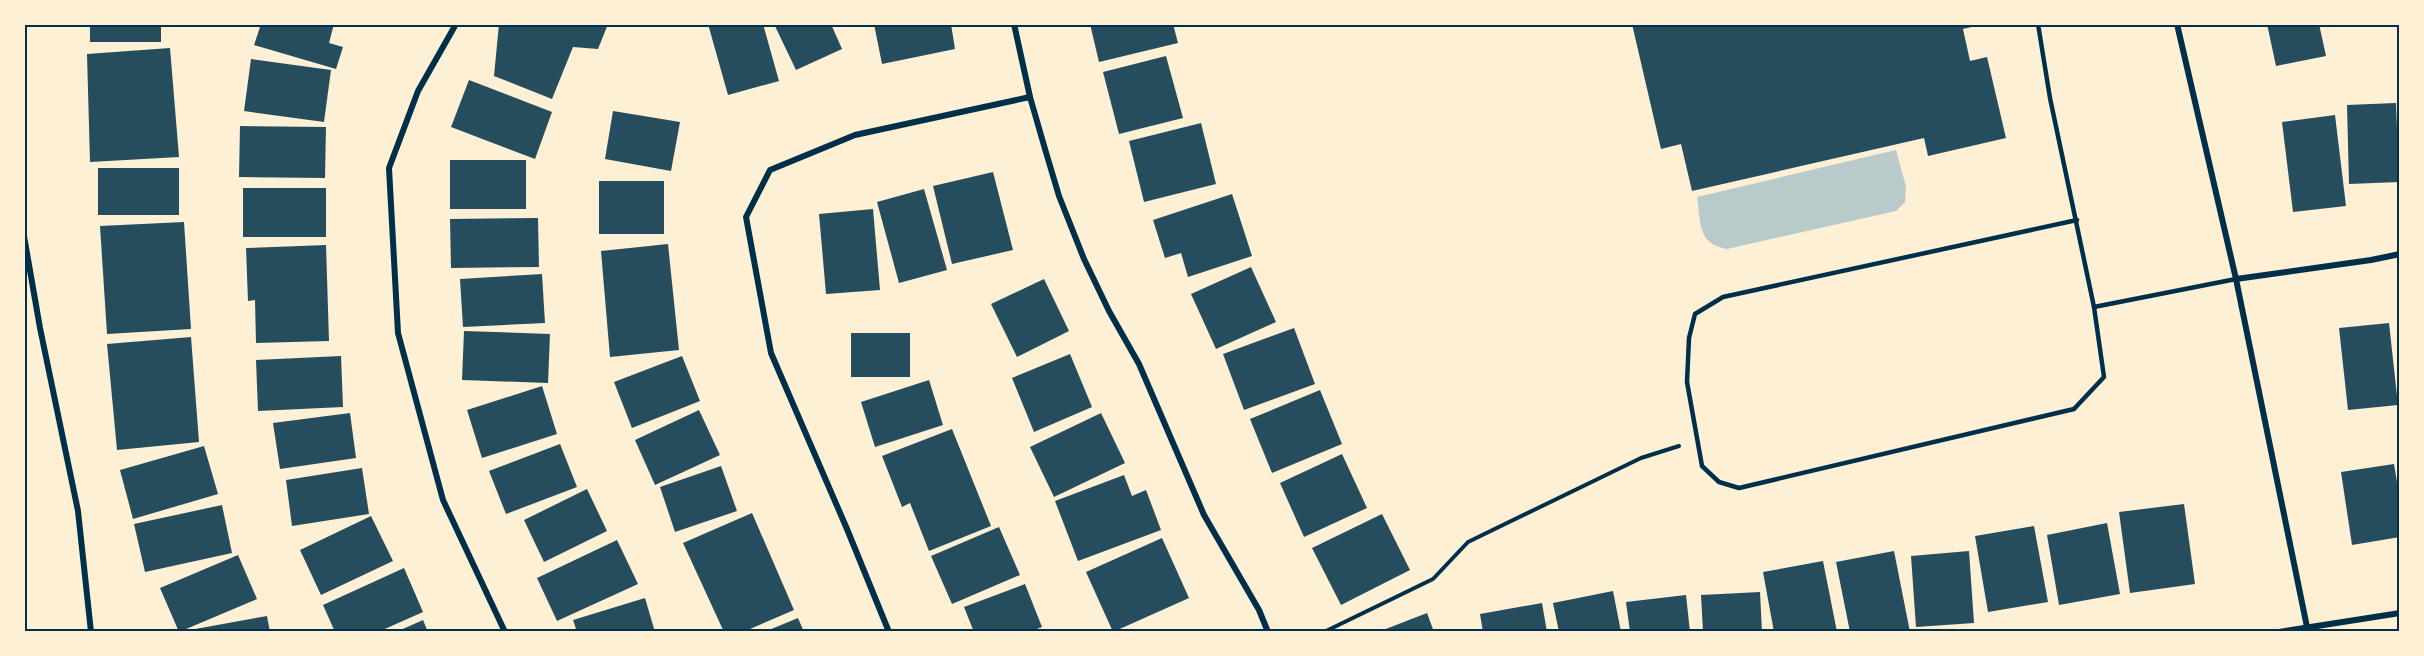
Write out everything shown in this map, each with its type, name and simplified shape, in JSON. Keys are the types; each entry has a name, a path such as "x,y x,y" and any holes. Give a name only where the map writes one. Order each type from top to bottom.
{"street":[{"path":"456,24 418,91 389,168 398,333 443,500 506,632"},
{"path":"1014,24 1030,97 1059,196 1084,259 1109,311 1139,364 1204,515 1259,610 1268,632"},
{"path":"2177,24 2236,279 2308,630"},
{"path":"889,632 771,353 746,217 770,170 855,135 1030,97"},
{"path":"24,236 40,328 78,511 91,632"},
{"path":"2236,279 2400,254"},
{"path":"2279,632 2308,630 2400,613"}],"lane":[{"path":"2038,24 2050,98 2077,220 2094,307 2104,377 2074,409 1739,488 1719,482 1702,466 1687,382 1689,338 1695,314 1723,297 2077,220"},
{"path":"2094,307 2236,279"}],"path":[{"path":"1324,632 1433,579 1468,542 1641,458 1697,440"}],"shaded area":[{"path":"1896,150 1906,187 1905,202 1896,211 1727,249 1717,246 1705,237 1700,223 1697,197"}],"building":[{"path":"90,24 161,24 161,42 90,42"},
{"path":"261,24 334,24 329,43 343,47 336,69 254,45"},
{"path":"499,24 608,24 598,49 573,47 552,99 494,76"},
{"path":"708,24 763,24 779,81 728,95"},
{"path":"774,24 831,24 842,49 796,70"},
{"path":"874,24 951,24 955,49 882,64"},
{"path":"1090,24 1173,24 1178,43 1099,62"},
{"path":"1632,24 1976,24 1976,26 1963,29 1970,61 1987,57 2006,138 1928,156 1924,138 1692,191 1681,144 1661,149"},
{"path":"2267,24 2319,24 2326,56 2276,66"},
{"path":"170,48 179,157 90,162 87,54"},
{"path":"1166,56 1183,118 1119,134 1103,72"},
{"path":"251,59 331,70 324,122 244,111"},
{"path":"469,80 552,112 535,159 451,127"},
{"path":"2396,103 2399,182 2349,184 2347,105"},
{"path":"613,111 680,122 671,171 605,159"},
{"path":"2335,115 2346,206 2293,212 2282,122"},
{"path":"1201,123 1216,184 1144,202 1129,141"},
{"path":"240,126 326,127 325,178 239,177"},
{"path":"450,160 526,160 526,209 450,209"},
{"path":"98,168 179,168 179,215 98,215"},
{"path":"993,172 1013,250 952,264 933,186"},
{"path":"599,181 664,181 664,234 599,234"},
{"path":"243,188 326,188 326,237 243,237"},
{"path":"924,189 947,270 899,283 877,202"},
{"path":"1232,194 1252,256 1188,277 1181,253 1165,258 1153,220"},
{"path":"873,209 880,290 826,294 819,214"},
{"path":"538,218 539,267 451,268 450,219"},
{"path":"184,222 191,329 107,334 100,226"},
{"path":"668,244 679,350 610,357 601,251"},
{"path":"326,245 329,341 256,343 255,300 248,301 246,248"},
{"path":"1251,267 1276,322 1216,349 1191,294"},
{"path":"542,274 545,323 463,327 460,279"},
{"path":"1044,279 1069,331 1017,357 991,304"},
{"path":"2389,323 2398,405 2348,410 2339,328"},
{"path":"1294,328 1315,384 1244,410 1223,354"},
{"path":"464,331 550,334 548,383 462,380"},
{"path":"851,333 910,333 910,377 851,377"},
{"path":"191,337 199,442 117,450 107,344"},
{"path":"1070,354 1092,407 1034,432 1012,378"},
{"path":"341,356 343,407 258,411 256,360"},
{"path":"682,356 700,401 632,428 614,382"},
{"path":"929,380 943,425 875,447 861,402"},
{"path":"542,386 557,434 482,458 467,410"},
{"path":"1320,390 1342,444 1272,473 1250,419"},
{"path":"699,410 720,455 655,485 635,440"},
{"path":"350,413 356,458 280,469 273,423"},
{"path":"1101,413 1125,463 1054,497 1030,447"},
{"path":"952,429 991,526 929,551 910,503 902,507 882,456"},
{"path":"560,444 577,487 506,514 489,471"},
{"path":"204,446 218,494 133,519 120,470"},
{"path":"1342,454 1367,508 1304,537 1280,483"},
{"path":"2394,464 2400,500 2400,537 2352,545 2341,472"},
{"path":"721,466 737,511 675,532 660,487"},
{"path":"362,468 369,514 292,526 286,480"},
{"path":"1124,475 1132,496 1146,490 1161,530 1078,561 1055,501"},
{"path":"587,489 607,531 544,562 524,520"},
{"path":"2184,504 2195,584 2130,593 2119,512"},
{"path":"222,505 232,553 145,572 134,524"},
{"path":"752,513 794,610 743,632 724,632 683,543"},
{"path":"1382,514 1410,570 1341,605 1312,548"},
{"path":"371,516 393,561 321,595 300,550"},
{"path":"2107,523 2120,594 2059,605 2047,535"},
{"path":"2034,526 2048,602 1988,612 1975,536"},
{"path":"999,527 1020,575 952,604 931,556"},
{"path":"1162,538 1189,598 1113,632 1086,572"},
{"path":"617,540 638,584 557,621 537,578"},
{"path":"1894,551 1910,632 1850,632 1836,562"},
{"path":"1969,551 1974,623 1916,627 1911,556"},
{"path":"238,555 257,599 179,632 160,588"},
{"path":"1823,561 1837,632 1774,632 1763,572"},
{"path":"404,568 423,612 378,632 335,632 323,605"},
{"path":"1025,584 1042,627 1029,632 974,632 964,607"},
{"path":"1613,591 1621,632 1559,632 1553,603"},
{"path":"1760,592 1762,632 1703,632 1701,595"},
{"path":"1686,595 1690,632 1630,632 1626,602"},
{"path":"645,598 655,632 577,632 573,620"},
{"path":"1542,603 1547,632 1483,632 1480,614"},
{"path":"1427,613 1434,632 1378,632"},
{"path":"267,616 270,632 184,631"},
{"path":"798,618 804,632 764,632"},
{"path":"423,620 428,632 396,632"}]}
